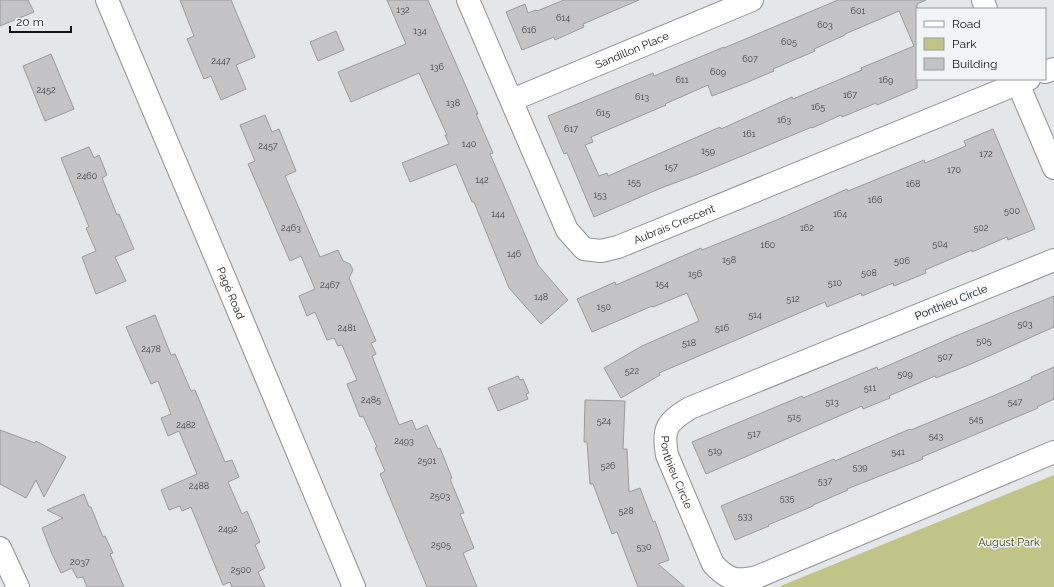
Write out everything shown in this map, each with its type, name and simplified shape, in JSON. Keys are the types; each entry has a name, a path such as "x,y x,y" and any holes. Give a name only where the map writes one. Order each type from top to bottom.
{"street":[{"name":"Pagé Road","path":"107,0 354,587"},
{"name":"Aubrais Crescent","path":"468,0 567,230 584,249 600,251 618,247 1021,80"},
{"name":"Sandillon Place","path":"512,100 752,0"},
{"path":"1021,80 1054,168"},
{"name":"Ponthieu Circle","path":"1054,260 690,408 674,417 667,427 664,439 667,455 713,564 723,575 734,579 746,580 757,577 1054,452"},
{"path":"0,548 18,587"}],"green space":[{"name":"August Park","path":"1054,475 1054,587 778,587"}],"building":[{"path":"0,0 28,0 34,12 0,26"},
{"path":"180,0 231,0 255,57 236,65 246,89 221,100 211,76 204,79 187,39 194,36"},
{"path":"387,0 428,0 478,114 476,114 493,153 490,154 538,265 568,300 541,324 509,288 474,202 472,202 456,164 410,182 402,163 449,144 445,135 447,135 419,73 351,102 338,72 406,44"},
{"path":"564,0 639,0 583,24 584,27 555,40 554,37 522,50 506,12 525,4 528,13"},
{"path":"838,0 926,0 917,4 916,8 917,88 877,105 876,103 842,117 841,115 661,188 594,217 567,153 564,154 548,116 653,73 654,76","holes":["899,11 914,46 861,68 862,70 793,99 792,97 721,129 720,127 608,176 607,173 599,176 585,145 593,142 591,137 666,105 665,104 708,85 712,96 743,84 815,51 814,49 845,34"]},
{"path":"336,31 344,50 318,61 310,42"},
{"path":"51,54 74,109 45,121 23,66"},
{"path":"265,115 272,132 279,129 296,171 285,176 320,257 338,250 343,261 350,264 353,270 349,278 376,341 371,343 376,354 372,356 399,425 412,420 416,430 427,425 438,449 440,448 452,478 450,479 464,513 460,514 474,548 463,553 477,587 427,587 380,474 385,471 375,448 377,447 363,416 360,417 347,384 357,380 342,345 338,346 334,338 327,340 315,312 307,316 299,296 315,289 301,256 290,261 248,164 255,161 240,125"},
{"path":"993,129 1035,229 1008,240 1007,237 972,252 972,250 925,270 926,273 894,286 893,283 862,296 861,293 827,307 825,302 659,373 660,375 621,398 604,368 642,346 699,321 687,293 653,307 652,306 592,332 577,299 615,282 616,285 701,248 702,250 779,219 847,189 848,191 924,160 925,163 966,146 964,141"},
{"path":"89,147 94,158 99,155 107,175 102,178 117,215 119,214 134,249 115,257 126,281 96,294 82,257 96,251 86,228 89,227 61,158"},
{"path":"1054,296 1054,327 971,364 936,378 935,376 889,396 890,398 863,409 862,406 706,474 692,442 802,396 803,398 877,367 878,370 953,337"},
{"path":"155,315 171,355 175,354 191,391 195,390 225,462 232,460 239,477 228,482 242,514 247,511 260,542 255,545 265,568 258,572 265,587 232,587 230,582 223,585 191,507 182,511 180,506 169,510 161,490 197,474 179,431 168,436 161,418 171,414 158,381 151,384 126,327"},
{"path":"1054,367 1054,399 1037,407 1038,408 922,457 923,459 847,489 848,490 735,540 721,506 834,459 835,461 993,396 1032,379 1031,377"},
{"path":"518,376 520,380 523,379 529,393 526,394 528,399 498,411 488,388"},
{"path":"585,400 625,401 623,449 627,449 629,492 640,488 653,522 655,521 669,560 658,564 685,587 638,587 617,532 612,534 593,484 590,484 587,442 584,442"},
{"path":"0,430 35,443 36,441 66,457 44,497 36,480 26,498 0,484"},
{"path":"84,494 103,537 105,536 113,553 110,554 124,587 87,587 83,577 77,578 72,568 61,573 52,554 42,528 63,518 47,510"}]}
